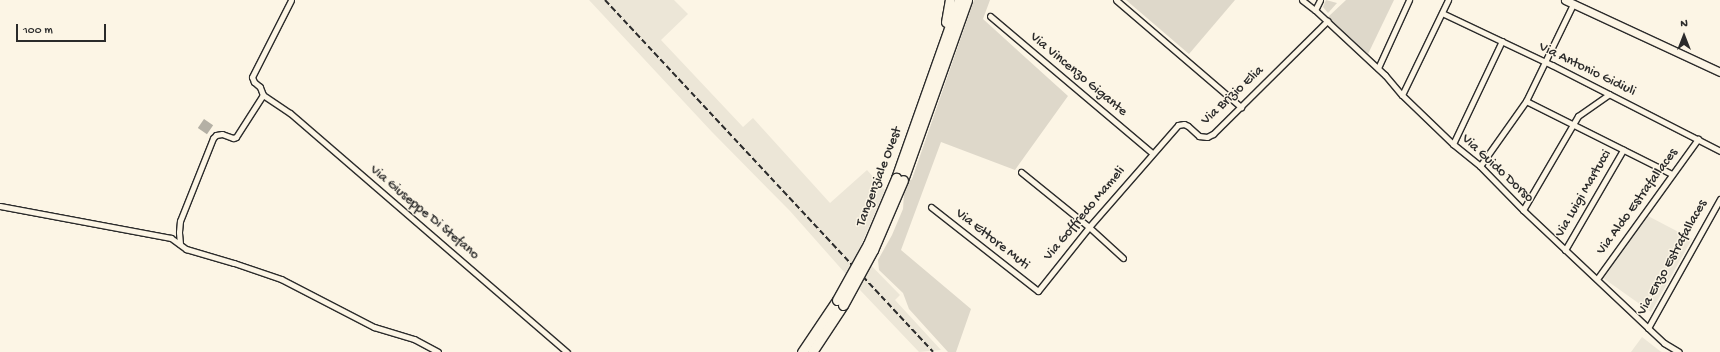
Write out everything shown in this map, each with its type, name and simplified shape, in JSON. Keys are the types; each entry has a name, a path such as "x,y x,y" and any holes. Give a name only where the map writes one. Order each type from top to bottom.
{"highway":[{"path":"918,115 918,108 945,25 950,0"},
{"name":"Tangenziale Ovest","path":"900,179 918,115 959,0"},
{"name":"Tangenziale Ovest","path":"812,352 840,303 874,250 967,0"},
{"name":"Tangenziale Ovest","path":"802,352 840,303"}],"main road":[{"path":"1565,0 1720,72"}],"street":[{"path":"180,244 180,221 212,138 216,135 222,134 233,138 236,137 263,95 260,87 254,82 252,77 292,0"},
{"path":"1116,0 1242,107"},
{"name":"Via Guido Dorso","path":"1302,0 1315,10 1378,68 1402,95 1453,144 1480,166 1523,210 1664,343 1679,352"},
{"path":"1315,10 1320,0"},
{"path":"1378,68 1409,0"},
{"path":"1402,95 1448,0"},
{"path":"1480,166 1526,101 1573,4"},
{"name":"Via Antonio Gidiuli","path":"1442,13 1545,62 1720,151"},
{"name":"Via Vincenzo Gigante","path":"990,16 1152,153"},
{"name":"Via Brizio Elia","path":"1152,153 1178,125 1184,124 1199,136 1206,137 1213,134 1242,107 1327,21"},
{"path":"1453,144 1502,41"},
{"path":"1523,210 1574,126 1578,116 1609,94"},
{"name":"Via Giuseppe Di Stefano","path":"263,95 290,113 567,352"},
{"path":"1526,101 1672,174"},
{"name":"Via Aldo Estrafallaces","path":"1597,279 1698,139"},
{"name":"Via Luigi Martucci","path":"1565,250 1624,150"},
{"name":"Via Goffredo Mameli","path":"1038,291 1089,227 1152,153"},
{"path":"1021,172 1089,227 1123,258"},
{"name":"Via Enzo Estrafallaces","path":"1648,328 1720,199"},
{"path":"0,206 171,238 186,249 281,279 374,327 414,339 438,352"},
{"name":"Via Ettore Muti","path":"930,207 1038,291"}],"shaded area":[{"path":"589,0 674,0 688,14 661,40 743,127 753,118 830,203 867,170 885,190 858,252 900,295 895,300 941,350 919,352 860,290 790,211 712,132"},
{"path":"974,0 990,0 983,19 1068,96 1015,170 941,142 901,250 971,309 956,352 948,352 909,309 903,293 879,270 878,260 892,235 903,209 904,194 909,181 912,179"},
{"path":"1126,0 1235,0 1189,54"},
{"path":"1326,0 1337,3 1328,13 1323,7"},
{"path":"1346,0 1394,0 1368,54 1328,17"},
{"path":"204,119 213,125 207,134 198,128"},
{"path":"1648,216 1692,239 1651,312 1603,278"},
{"path":"1642,337 1660,351 1662,352 1631,352"}],"railway":[{"path":"605,0 933,352"}]}
